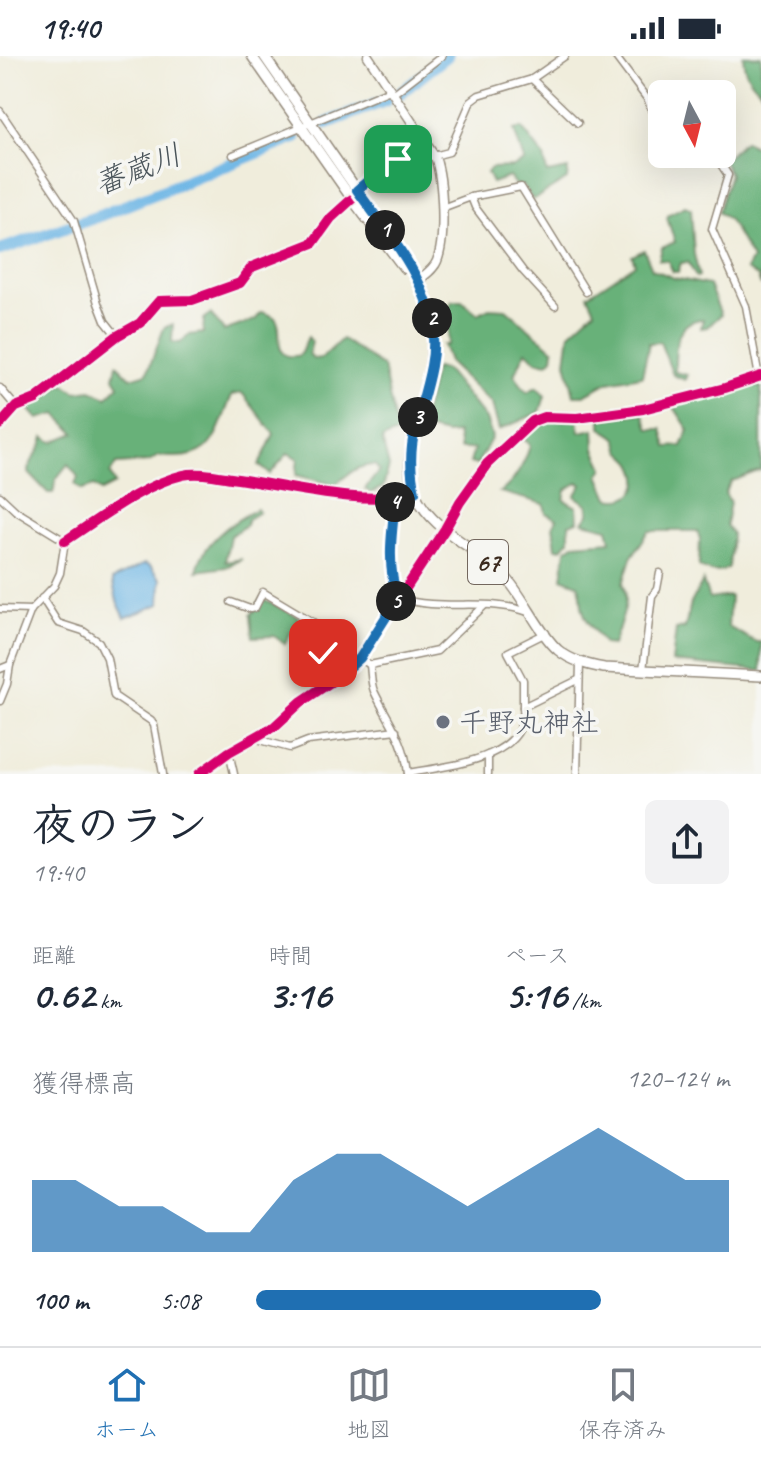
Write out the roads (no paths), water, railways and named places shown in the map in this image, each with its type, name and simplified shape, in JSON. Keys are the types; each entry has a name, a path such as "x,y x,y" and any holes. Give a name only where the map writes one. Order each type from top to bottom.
{"main road":[{"name":"67","path":"252,56 352,199 405,268 419,280"},
{"name":"67","path":"264,56 419,280 429,302 434,341 432,364 409,452 415,492 426,513 507,579 558,650 580,663"},
{"path":"580,663 604,668 761,676"}],"street":[{"path":"368,56 435,157 439,170 442,208 438,259 419,280"},
{"path":"233,155 392,92 442,56"},
{"path":"357,190 398,159 418,160 449,152 471,101 479,95 532,79 565,56"},
{"path":"615,56 648,100"},
{"path":"532,79 578,123"},
{"path":"0,111 76,224 98,303 105,321 117,336"},
{"path":"199,774 229,752 275,726 301,702 360,658 487,464 533,421 544,417 577,418 643,409 760,376 746,306 712,229 728,175 723,168"},
{"path":"442,208 471,197 521,187 586,292"},
{"path":"471,197 475,207 523,271 555,306"},
{"path":"0,425 16,407 36,399 117,336 140,323 159,301 192,300 240,283 252,267 308,247 331,218 352,199"},
{"path":"0,388 16,407"},
{"path":"0,701 31,610 54,586 60,573 65,541 145,491 184,475 217,476 361,497 396,497 415,492"},
{"path":"0,496 16,511 65,541"},
{"path":"396,497 391,530 394,588 398,598"},
{"path":"643,670 652,596 657,589 660,573"},
{"path":"231,602 255,608 263,592 306,617 318,625 323,653 341,675"},
{"path":"42,598 58,623 83,631 99,642 107,658 114,696 154,725 163,774"},
{"path":"398,598 433,606 513,606 532,613"},
{"path":"360,658 370,665 437,651 484,606"},
{"path":"0,609 31,610"},
{"path":"370,665 373,689 406,753 408,773 454,765 488,755 505,746 522,728 523,680 508,652 546,633"},
{"path":"577,774 580,663"},
{"path":"0,669 10,665"},
{"path":"523,707 578,680"},
{"path":"253,738 290,748 308,741 396,730"},
{"path":"229,752 234,774"},
{"path":"488,755 488,774"}],"water":[{"path":"144,564 150,566 161,579 160,604 125,618 112,580"}],"waterway":[{"name":"蕃蔵川","path":"399,94 447,56"},
{"name":"蕃蔵川","path":"327,123 385,101"},
{"name":"蕃蔵川","path":"0,250 99,216 295,138"}],"place":[{"name":"千野丸神社","path":"443,722"}]}
